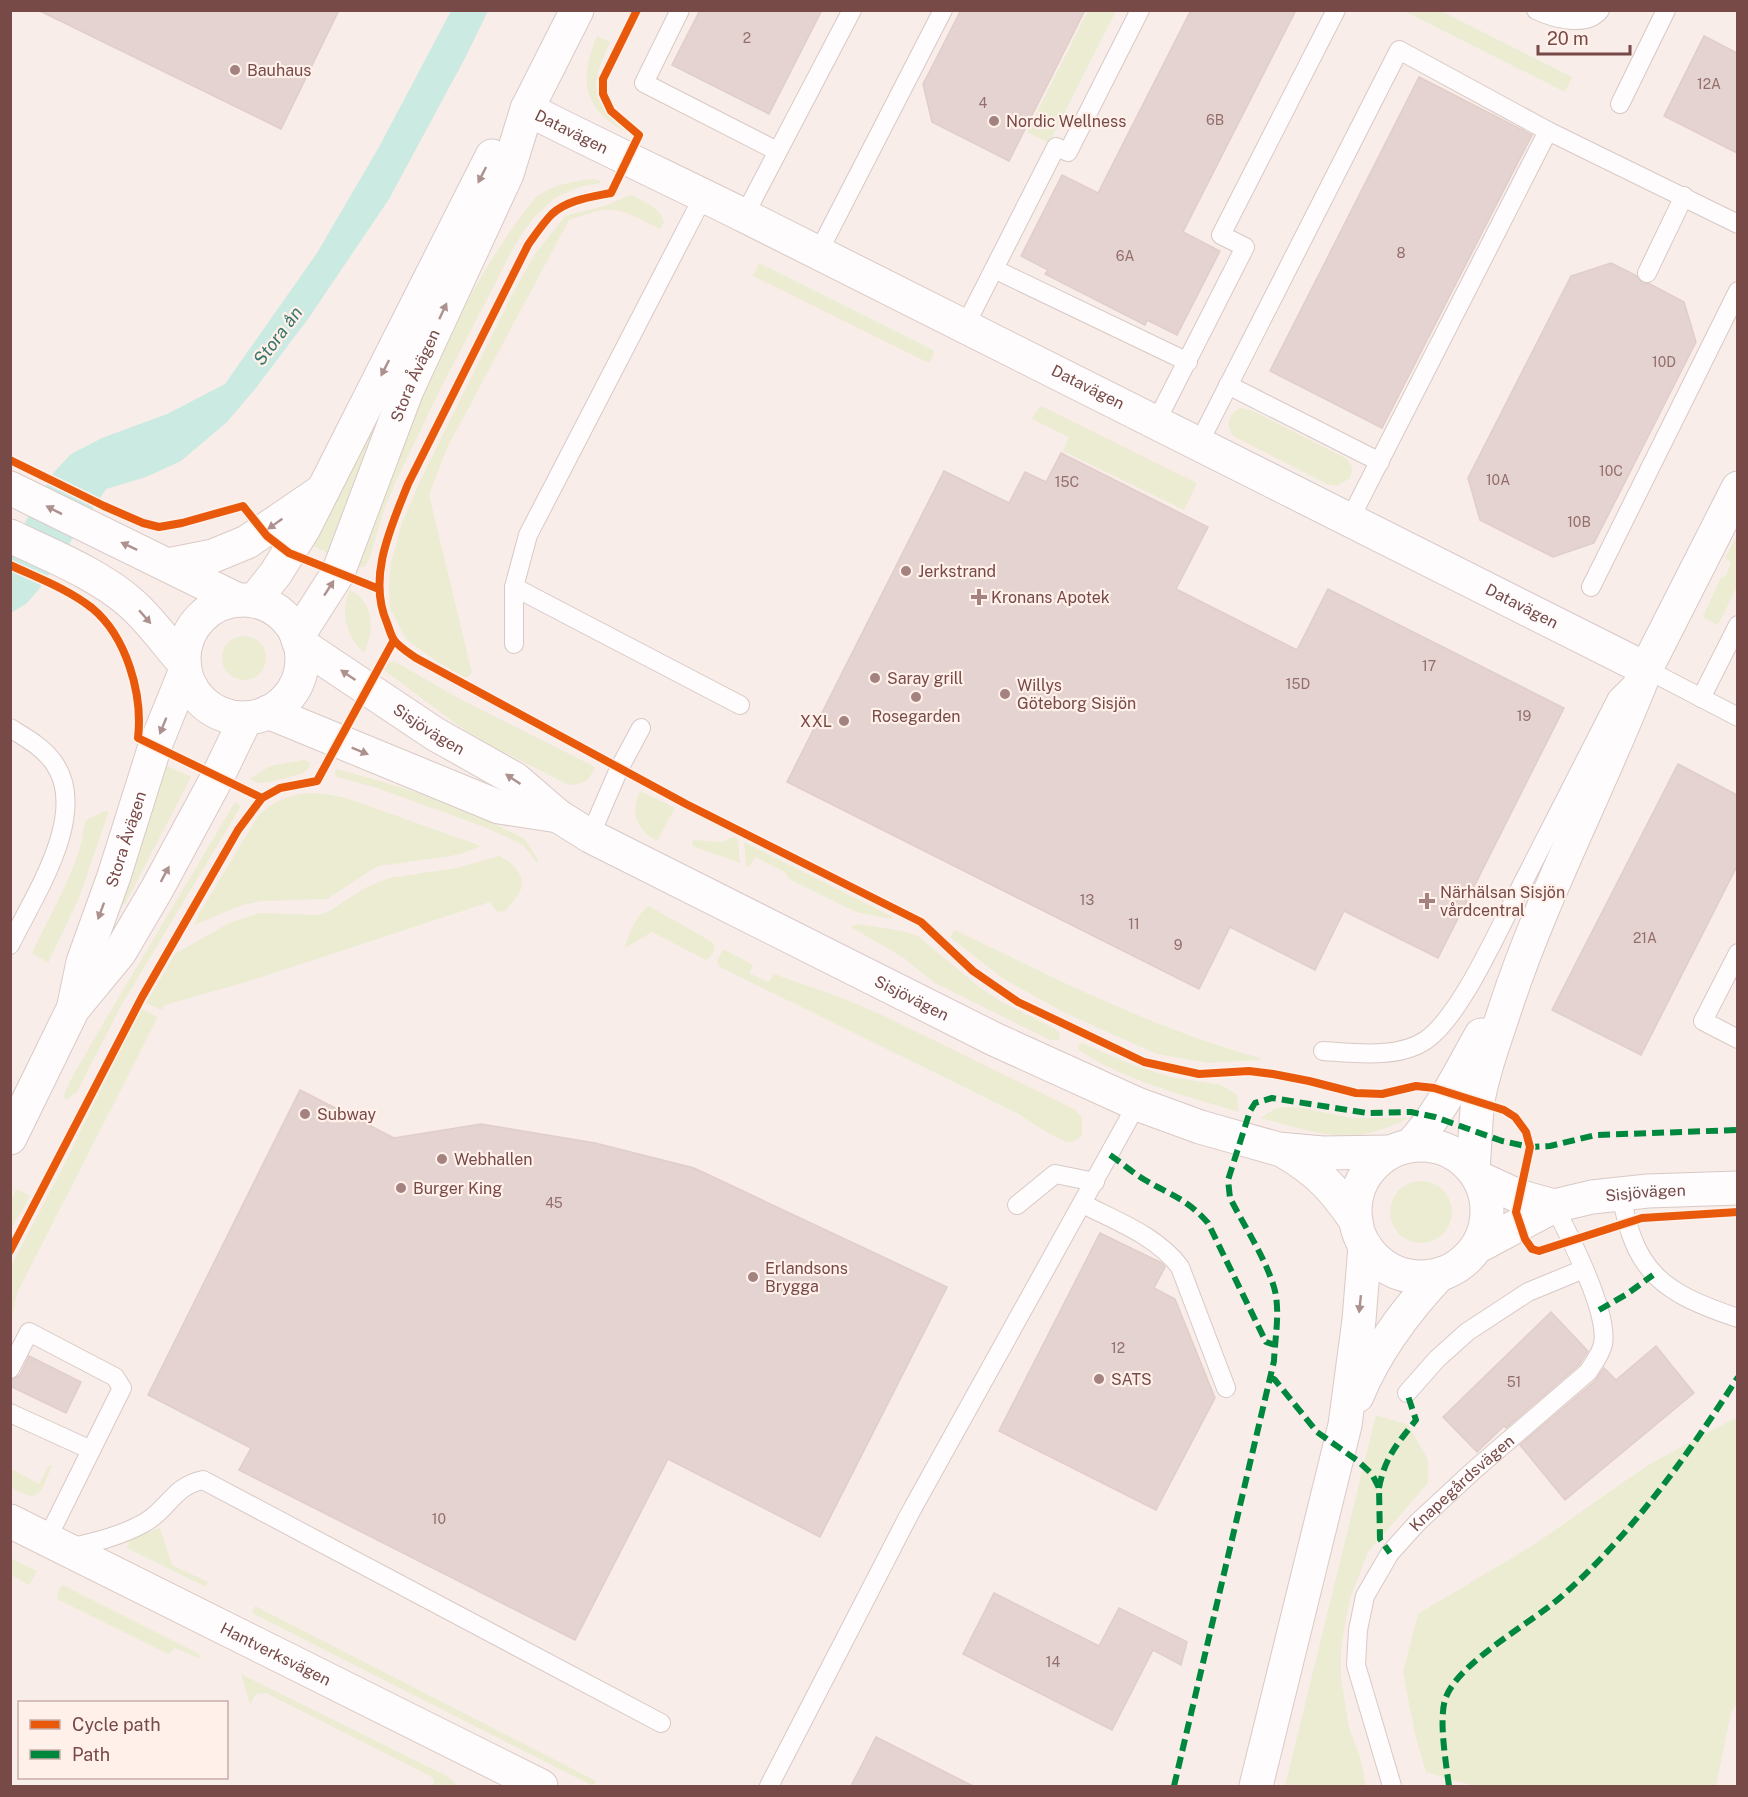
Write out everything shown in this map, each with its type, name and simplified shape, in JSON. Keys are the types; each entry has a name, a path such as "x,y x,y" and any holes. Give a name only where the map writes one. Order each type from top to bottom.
{"street":[{"name":"Stora Åvägen","path":"10,1137 74,1009 120,952 218,776 257,715 289,695 296,683 302,657 298,640 338,573 407,390 507,174 527,109 577,10"},
{"name":"Stora Åvägen","path":"74,1009 83,962 114,876 155,746 185,668 186,644 194,626 213,608 225,603 246,601 299,536 489,160 527,109"},
{"name":"Datavägen","path":"527,109 1351,518 1646,669"},
{"path":"1476,1174 1478,1101 1485,1070 1519,965 1646,669 1737,488"},
{"name":"Stora Åvägen","path":"168,565 213,556 247,542 323,490"},
{"path":"16,491 85,526 246,601 276,610 284,617 298,640"},
{"path":"10,536 105,584 134,605 185,668 190,685 207,706 232,717 257,715"},
{"name":"Sisjövägen","path":"298,640 435,734 515,779 558,816 590,836 996,1041 1137,1104 1200,1127 1278,1149 1322,1153 1400,1148 1421,1144 1440,1147 1458,1156 1476,1174 1518,1196 1554,1206"},
{"name":"Sisjövägen","path":"257,715 499,807 558,816"},
{"path":"1256,1786 1345,1425 1359,1320 1360,1234 1356,1198 1365,1176 1380,1158 1400,1148 1428,1126 1451,1092 1519,965"},
{"name":"Sisjövägen","path":"1278,1149 1318,1173 1337,1193 1360,1234 1382,1264 1404,1275 1428,1277 1440,1274 1461,1264 1477,1247 1554,1206 1621,1193 1737,1188"},
{"name":"Sisjövägen","path":"1476,1174 1486,1197 1488,1218 1477,1247"},
{"path":"1345,1425 1363,1381 1385,1341 1413,1303 1440,1274"},
{"name":"Hantverksvägen","path":"10,1521 541,1786"}],"lane":[{"path":"680,10 644,83 777,151"},
{"path":"744,216 852,10"},
{"path":"818,253 943,10"},
{"path":"965,326 1056,147 1068,152 1140,10"},
{"path":"1156,422 1245,248 1221,235 1336,10"},
{"path":"1536,10 1552,17 1572,21 1596,16 1600,10"},
{"path":"1620,104 1666,10"},
{"path":"1199,443 1398,50 1548,131 1737,224"},
{"path":"1351,518 1548,131"},
{"path":"1647,273 1684,196"},
{"path":"514,644 514,587 528,535 703,197"},
{"path":"994,269 1188,362"},
{"path":"1591,588 1737,291"},
{"path":"1228,385 1380,462"},
{"path":"514,587 740,705"},
{"path":"1701,698 1730,660 1737,625"},
{"path":"1323,1051 1385,1054 1425,1042 1442,1027 1487,954 1617,698 1646,669 1737,717"},
{"path":"10,728 34,742 54,763 64,786 65,808 64,829 55,855 10,945"},
{"path":"590,836 619,769 640,728"},
{"path":"1737,953 1703,1022 1737,1039"},
{"path":"769,1786 910,1514 1137,1104"},
{"path":"1017,1205 1055,1174 1095,1182"},
{"path":"1621,1193 1626,1223 1633,1243 1653,1275 1685,1297 1709,1309 1737,1318"},
{"path":"1083,1204 1158,1244 1171,1254 1180,1267 1226,1388"},
{"name":"Knapegårdsvägen","path":"1392,1786 1356,1665 1358,1630 1365,1596 1390,1553 1418,1522 1473,1471 1588,1372 1599,1356 1603,1342 1599,1310 1572,1241 1554,1206"},
{"path":"1407,1393 1437,1359 1467,1332 1528,1292 1584,1269"},
{"path":"10,1368 28,1332 115,1377 122,1388 91,1450 57,1544 107,1539 145,1523 161,1511 173,1495 190,1483 203,1480 661,1723"},
{"path":"10,1413 91,1450"}],"green space":[{"path":"1088,11 1116,11 1049,143 1027,132"},
{"path":"1404,11 1441,11 1572,77 1565,92"},
{"path":"597,36 610,42 599,70 597,92 599,101 605,111 626,132 600,113 588,91 588,66"},
{"path":"595,179 601,181 600,183 579,187 555,198 533,218 516,243 396,481 384,510 369,560 365,566 354,565 410,422 431,374 478,281 536,197 564,184"},
{"path":"631,195 659,212 664,222 660,229 616,210 597,211 569,220 447,448 429,495 472,673 466,678 436,661 406,639 390,608 391,563 402,523 420,481 514,291 535,254 565,216 604,206"},
{"path":"759,263 933,350 934,353 929,363 753,276"},
{"path":"384,406 334,556 305,542"},
{"path":"1039,407 1197,483 1184,510 1063,451 1069,437 1032,419"},
{"path":"1240,408 1251,410 1347,459 1352,468 1350,478 1337,486 1327,484 1233,436 1229,428 1229,420"},
{"path":"1737,535 1737,587 1718,625 1703,617 1721,577 1726,576 1731,563 1725,558"},
{"path":"350,590 364,602 370,618 370,635 364,653 353,640 346,624 345,607"},
{"path":"244,636 253,637 260,642 265,649 265,667 260,674 253,679 244,680 235,679 228,674 223,667 222,658 223,649 228,642 235,637"},
{"path":"394,661 458,698 595,767 593,772 581,783 567,784 488,744 456,724 384,670 388,663"},
{"path":"303,760 309,762 310,767 301,774 270,782 258,783 250,779 270,766"},
{"path":"159,762 191,777 125,904 121,905 118,904"},
{"path":"336,769 448,802 469,811 525,839 537,858 538,864 523,845 487,828 377,788 337,777"},
{"path":"640,791 675,808 657,841 644,832 637,820 635,806"},
{"path":"307,793 346,798 481,846 451,856 378,866 327,899 262,901 242,905 194,925 258,816 280,800"},
{"path":"235,802 241,806 122,1004 77,1092 67,1099 63,1098 97,1034"},
{"path":"105,811 108,814 79,898 48,963 32,953 74,864 86,820"},
{"path":"733,837 738,839 740,863 692,846 694,840 722,842"},
{"path":"744,842 891,916 892,919 856,912 789,879 785,872 755,857 749,867 746,865"},
{"path":"499,856 513,865 522,880 519,894 505,911 497,912 490,902 246,982 165,1005 162,1010 146,1003 175,954 229,923 260,913 317,915 328,912 365,888 389,878 457,868"},
{"path":"649,906 712,942 715,946 712,955 706,960 652,932 625,948 634,924"},
{"path":"858,924 918,936 979,987 1000,1001 1055,1029 1060,1033 1060,1037 1058,1040 1050,1040 935,983 904,958 851,927"},
{"path":"955,930 1105,1001 1182,1033 1261,1060 1208,1063 1157,1054 1063,1012 1002,978 950,937"},
{"path":"725,950 753,965 749,973 768,982 774,974 845,999 1074,1109 1082,1117 1082,1135 1071,1142 1058,1138 1017,1113 720,967 717,961 722,951"},
{"path":"142,1009 158,1017 17,1293 11,1321 11,1266"},
{"path":"1082,1043 1133,1065 1171,1077 1221,1085 1237,1095 1239,1112 1157,1087 1115,1070 1079,1050 1078,1046"},
{"path":"1303,1108 1351,1118 1408,1118 1370,1133 1334,1135 1299,1129 1261,1118 1274,1109"},
{"path":"1421,1181 1433,1183 1443,1190 1450,1200 1452,1212 1450,1224 1443,1234 1433,1241 1421,1243 1409,1241 1399,1234 1392,1224 1390,1212 1392,1200 1399,1190 1409,1183"},
{"path":"16,1189 30,1196 11,1229 11,1201"},
{"path":"1376,1415 1408,1425 1428,1460 1428,1483 1368,1552 1351,1596 1346,1619 1341,1649 1341,1678 1349,1728 1360,1757 1366,1786 1285,1786"},
{"path":"1737,1417 1737,1703 1731,1713 1716,1786 1474,1786 1426,1772 1415,1734 1403,1672 1418,1614 1535,1544 1648,1465"},
{"path":"49,1465 52,1466 39,1493 29,1495 11,1487 11,1469 39,1484"},
{"path":"160,1528 172,1565 208,1582 206,1587 127,1548 130,1539"},
{"path":"10,1558 37,1571 29,1585 11,1575"},
{"path":"63,1585 199,1654 201,1659 175,1648 168,1654 57,1599 59,1589"},
{"path":"255,1606 596,1781 593,1786 252,1613"},
{"path":"241,1674 447,1776 458,1786 433,1786 434,1780 430,1776 266,1693 256,1694 250,1704"}],"water":[{"name":"Stora ån","path":"451,11 488,11 389,199 308,319 227,422 181,461 146,477 106,489 39,589 27,603 11,613 11,550 37,499 55,471 71,454 102,438 167,414 225,384 317,253 379,147"}],"building":[{"name":"Bauhaus","path":"38,10 339,10 281,129"},
{"path":"700,10 822,10 769,114 672,65"},
{"path":"961,10 1085,10 1009,161 932,122 923,84"},
{"path":"1191,10 1296,10 1183,232 1220,251 1177,335 1147,320 1145,325 1045,274 1048,270 1021,256 1062,175 1098,193"},
{"path":"1704,36 1737,53 1737,153 1664,116"},
{"path":"1419,77 1532,135 1382,428 1270,371"},
{"path":"1611,263 1637,276 1642,283 1650,284 1684,302 1696,342 1594,543 1553,557 1480,520 1468,478 1571,276"},
{"path":"1061,453 1208,527 1176,589 1297,650 1328,589 1564,708 1438,958 1344,911 1315,970 1230,927 1199,989 787,782 944,471 1009,503 1025,472 1046,482"},
{"path":"1678,764 1737,795 1737,866 1641,1055 1552,1010"},
{"path":"300,1090 394,1138 481,1124 595,1143 694,1168 947,1287 820,1537 668,1459 575,1640 239,1470 251,1448 148,1395"},
{"path":"1100,1233 1162,1263 1165,1267 1154,1288 1175,1299 1215,1398 1156,1510 999,1431"},
{"path":"1551,1312 1588,1351 1579,1365 1506,1428 1504,1426 1477,1452 1443,1417"},
{"path":"1656,1346 1694,1393 1565,1500 1520,1445 1595,1381 1604,1368 1616,1380"},
{"path":"29,1356 81,1382 66,1413 10,1386 11,1380 20,1375"},
{"path":"994,1593 1099,1646 1119,1608 1187,1642 1181,1665 1153,1650 1112,1730 963,1654"},
{"path":"876,1737 973,1786 851,1786"}],"marked path":[{"path":"1174,1786 1274,1361 1277,1317 1275,1291 1261,1255 1230,1198 1228,1180 1250,1111 1255,1103 1272,1098 1367,1113 1411,1112 1435,1117 1502,1141 1530,1147 1550,1146 1596,1135 1738,1130"},
{"path":"1110,1155 1141,1177 1186,1203 1208,1223 1266,1342 1275,1345"},
{"path":"1599,1310 1627,1294 1653,1275"},
{"path":"1271,1377 1317,1432 1358,1461 1372,1474 1379,1488 1380,1539 1390,1553"},
{"path":"1449,1786 1443,1740 1443,1716 1446,1697 1454,1683 1481,1656 1562,1596 1612,1547 1679,1464 1738,1377"},
{"path":"1379,1488 1388,1459 1416,1420 1407,1393"}],"cycle path":[{"path":"637,10 603,79 603,94 611,111 639,135 611,193 580,200 558,209 545,221 528,245 408,484 389,535 380,570 381,606 396,643 416,658 686,804 921,922 973,971 1018,1002 1144,1062 1199,1074 1249,1071 1273,1074 1356,1093 1382,1094 1416,1086 1434,1088 1504,1110 1515,1117 1526,1132 1530,1147 1516,1212 1525,1239 1532,1249 1539,1251 1642,1218 1738,1212"},
{"path":"10,460 104,506 143,523 159,527 243,506 267,536 289,553 379,589"},
{"path":"10,565 73,595 92,608 115,634 135,686 139,721 138,738 262,798"},
{"path":"10,1251 142,997 238,830 262,798 280,788 317,781 394,640"}],"place":[{"name":"Bauhaus","path":"235,70"},
{"name":"Nordic Wellness","path":"994,121"},
{"name":"Jerkstrand","path":"906,571"},
{"name":"Kronans Apotek","path":"979,597"},
{"name":"Saray grill","path":"875,678"},
{"name":"Willys Göteborg Sisjön","path":"1005,694"},
{"name":"Rosegarden","path":"916,697"},
{"name":"XXL","path":"844,721"},
{"name":"Närhälsan Sisjön vårdcentral","path":"1427,901"},
{"name":"Subway","path":"305,1114"},
{"name":"Webhallen","path":"442,1159"},
{"name":"Burger King","path":"401,1188"},
{"name":"Erlandsons Brygga","path":"753,1277"},
{"name":"SATS","path":"1099,1379"}]}
